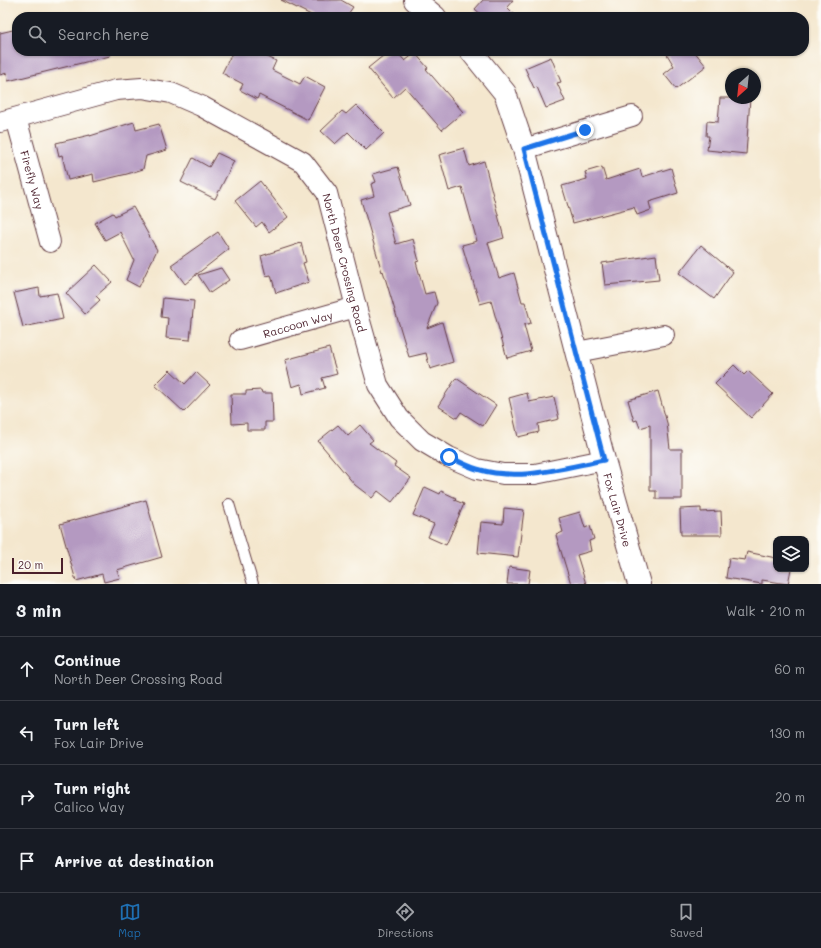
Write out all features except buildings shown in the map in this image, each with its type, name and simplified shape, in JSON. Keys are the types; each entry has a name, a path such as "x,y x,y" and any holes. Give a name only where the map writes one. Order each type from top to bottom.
{"street":[{"name":"Fox Lair Drive","path":"475,56 505,94 524,149 604,460 639,584"},
{"name":"North Deer Crossing Road","path":"8,120 116,90 142,88 171,93 201,106 296,158 303,162 327,193 356,308 378,385 399,418 422,441 449,457 477,469 503,474 535,474 604,460"},
{"path":"524,149 632,116"},
{"name":"Firefly Way","path":"8,120 50,242"},
{"name":"Raccoon Way","path":"240,340 356,308"},
{"path":"577,352 664,335"}],"lane":[{"path":"229,504 253,584"}],"route":[{"path":"449,457 477,469 503,474 535,474 604,460 524,149 585,130"}]}
